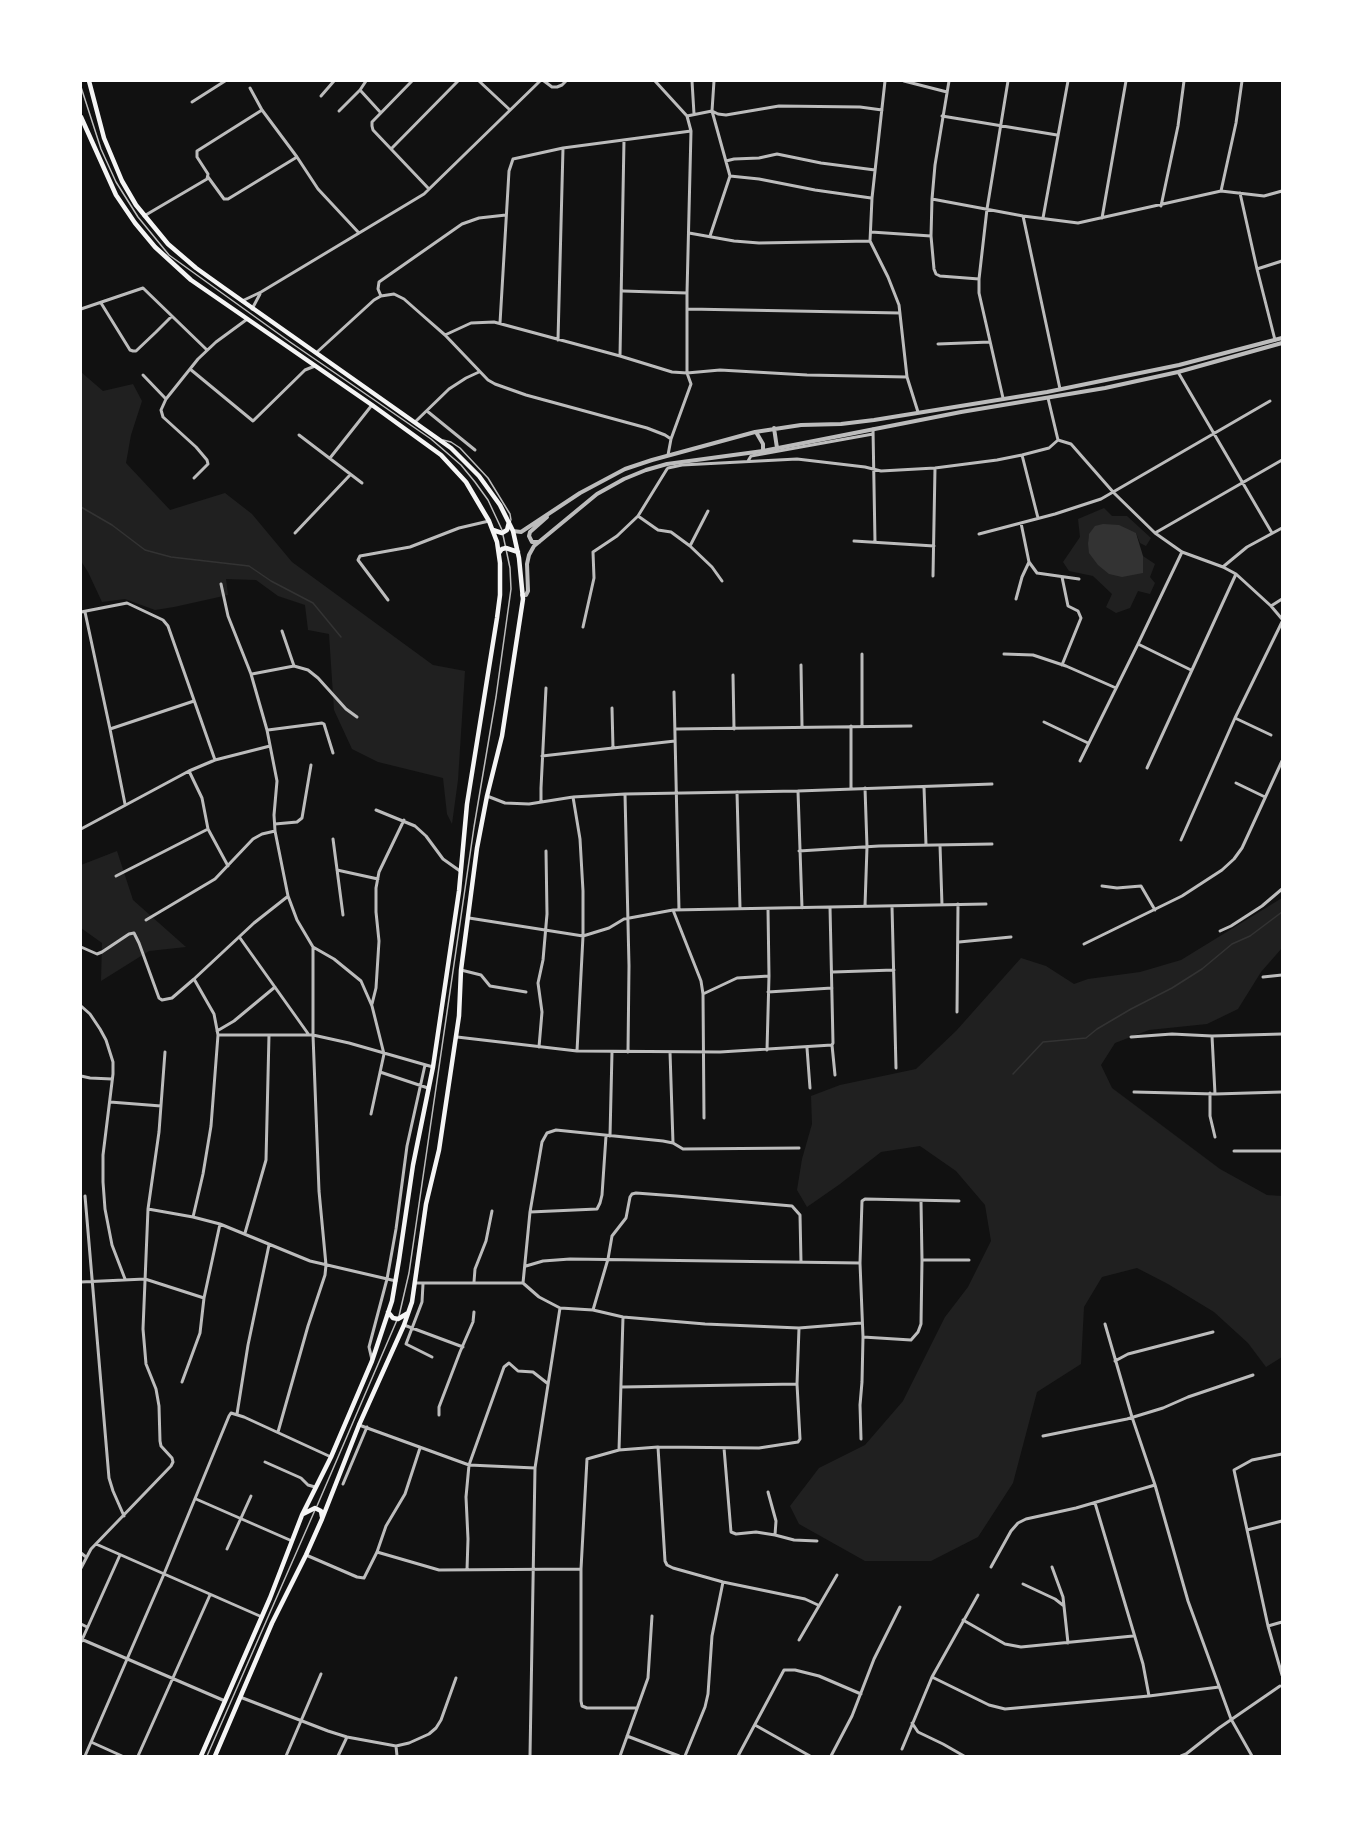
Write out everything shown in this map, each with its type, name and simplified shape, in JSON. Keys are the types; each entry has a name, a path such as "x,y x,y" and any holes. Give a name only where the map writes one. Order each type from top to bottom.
{"highway":[{"path":"89,81 111,156 128,192 144,216 180,255 252,309 415,422 461,457 500,505 511,527 518,552 522,596 502,736 487,796 467,918 459,1016 439,1147 426,1204 415,1283 408,1312 359,1425 322,1519 272,1623 215,1756"},
{"path":"81,117 116,195 146,237 191,280 316,365 446,460 474,493 493,530 499,553 500,595 467,804 461,873 433,1067 413,1165 396,1281 372,1361 331,1457 302,1515 262,1617 201,1756"},
{"path":"493,530 502,533 511,527"},
{"path":"499,553 506,548 518,552"},
{"path":"388,1312 393,1318 401,1319 408,1312"},
{"path":"302,1515 316,1508 321,1510 322,1519"}],"street":[{"path":"192,102 225,81"},
{"path":"321,96 334,81"},
{"path":"339,111 366,81"},
{"path":"411,81 372,122 372,126 373,130 429,189"},
{"path":"392,148 458,81"},
{"path":"479,81 510,110"},
{"path":"241,301 261,292 429,189 542,81 552,87 557,87 566,81"},
{"path":"656,81 687,116 691,131 687,293 687,373 691,384 668,456"},
{"path":"692,81 694,114"},
{"path":"710,236 730,176 712,111 714,81"},
{"path":"885,81 872,198 870,240 897,299 907,377 918,412"},
{"path":"904,81 946,92"},
{"path":"949,81 942,116 932,199 931,236 934,269 940,276 979,279"},
{"path":"1003,398 979,279 987,208 1008,81"},
{"path":"1042,218 1068,81"},
{"path":"1102,218 1126,81"},
{"path":"1161,206 1178,126 1184,81"},
{"path":"1221,191 1236,123 1242,81"},
{"path":"250,88 262,110 318,189 359,233"},
{"path":"360,90 381,112"},
{"path":"687,116 712,111 726,115 779,106 802,105 882,110"},
{"path":"262,110 197,151 197,157 208,177 224,199 228,199 297,157"},
{"path":"942,116 1057,135"},
{"path":"500,323 509,171 513,159 518,156 563,148 691,131"},
{"path":"620,356 624,140"},
{"path":"558,340 563,148"},
{"path":"726,161 777,154 875,171"},
{"path":"730,176 759,178 815,190 872,198"},
{"path":"144,216 208,177"},
{"path":"932,199 1023,216 1078,223 1221,191 1264,196 1282,191"},
{"path":"1240,193 1275,340"},
{"path":"381,296 378,289 379,282 462,224 479,218 506,215"},
{"path":"1023,216 1060,388"},
{"path":"871,231 931,236"},
{"path":"689,233 759,243 870,240"},
{"path":"1257,269 1282,261"},
{"path":"81,309 143,288 207,350"},
{"path":"623,291 687,293"},
{"path":"252,309 261,292"},
{"path":"316,353 365,307 381,296 394,294 445,335 495,384 506,390 647,428 672,439"},
{"path":"101,303 130,350 133,351 149,339 172,315"},
{"path":"688,309 900,313"},
{"path":"194,478 208,462 196,447 163,417 161,410 166,399 207,350 248,318"},
{"path":"445,335 479,321 500,323 672,372 720,370 907,377"},
{"path":"511,527 521,532 580,493 626,469 755,432 801,425 874,420 1128,377 1282,338"},
{"path":"938,344 990,342"},
{"path":"748,462 751,456 961,412 1048,399 1178,372 1282,343"},
{"path":"190,369 253,421 305,370 316,365"},
{"path":"415,422 449,389 480,371"},
{"path":"1178,372 1272,533"},
{"path":"142,375 166,399"},
{"path":"1048,399 1058,440"},
{"path":"979,534 1093,502 1114,493 1270,401"},
{"path":"330,458 372,405"},
{"path":"427,411 475,450"},
{"path":"774,429 777,448"},
{"path":"522,596 528,591 529,555 539,542 597,494 624,479 667,466 873,431"},
{"path":"873,431 875,542"},
{"path":"755,432 763,444 764,451"},
{"path":"299,435 362,483"},
{"path":"667,466 805,459 888,472 997,460 1049,448 1058,440"},
{"path":"1058,440 1071,444 1114,493 1155,533 1182,552 1236,574 1270,606 1282,621 1234,718 1181,840"},
{"path":"1022,455 1038,518"},
{"path":"1155,533 1282,460"},
{"path":"583,627 594,578 593,552 617,536 638,516 667,466"},
{"path":"933,576 935,468"},
{"path":"294,533 350,475"},
{"path":"539,542 532,542 530,532 562,505"},
{"path":"690,546 708,511"},
{"path":"638,516 658,530 671,532 690,546 712,567 722,581"},
{"path":"388,600 358,560 360,556 410,547 459,528 489,521"},
{"path":"1021,523 1029,562 1037,573 1080,579"},
{"path":"1223,567 1247,547 1282,528"},
{"path":"854,542 934,546"},
{"path":"1080,761 1182,552"},
{"path":"1016,599 1029,562"},
{"path":"1147,768 1236,574"},
{"path":"1062,577 1068,606 1078,611 1081,618 1062,665"},
{"path":"220,584 228,616 251,674 267,730 277,781 275,831 288,896 297,920 313,947 334,959 361,981 372,1006 384,1054 371,1114"},
{"path":"1270,606 1282,599"},
{"path":"124,804 110,729 83,612 127,603 163,620 168,626 215,760"},
{"path":"282,631 294,666"},
{"path":"1138,644 1191,670"},
{"path":"862,654 862,726"},
{"path":"1004,654 1033,655 1116,688"},
{"path":"801,665 802,727"},
{"path":"251,674 294,666 308,670 357,717"},
{"path":"733,675 734,729"},
{"path":"541,802 546,688"},
{"path":"674,692 679,910"},
{"path":"110,729 194,701"},
{"path":"612,708 613,748"},
{"path":"1234,718 1271,735"},
{"path":"1044,722 1088,743"},
{"path":"267,730 322,723 333,753"},
{"path":"851,726 851,788"},
{"path":"676,729 911,726"},
{"path":"542,756 676,741"},
{"path":"81,829 189,771 215,760 270,746"},
{"path":"1084,944 1190,891 1222,870 1234,859 1242,849 1282,761"},
{"path":"275,824 297,822 302,818 311,765"},
{"path":"189,771 202,798 208,829 228,866"},
{"path":"1236,783 1265,797"},
{"path":"487,796 505,803 529,804 573,797 625,794 992,784"},
{"path":"924,787 926,845"},
{"path":"865,788 867,847 865,907"},
{"path":"798,791 802,908"},
{"path":"737,792 740,908"},
{"path":"625,794 628,1052"},
{"path":"573,797 580,838 583,936 578,1051"},
{"path":"376,810 404,820 420,830 443,859 461,873"},
{"path":"372,1006 379,954 376,888 383,862 404,820"},
{"path":"116,876 208,829"},
{"path":"146,920 213,880 253,839 275,831"},
{"path":"333,839 343,915"},
{"path":"799,851 992,844"},
{"path":"940,845 942,905"},
{"path":"539,1047 542,1012 538,983 546,931 546,851"},
{"path":"337,870 378,879"},
{"path":"1102,886 1117,888 1141,886 1156,910"},
{"path":"1220,931 1262,906 1282,890"},
{"path":"81,947 97,954 134,933 140,943 159,998 162,1000 172,998 288,896"},
{"path":"957,1012 958,904"},
{"path":"467,918 583,936 628,918 673,910 986,904"},
{"path":"892,906 896,1068"},
{"path":"831,907 832,1046 835,1075"},
{"path":"767,1050 768,909"},
{"path":"673,910 701,981 703,994 704,1118"},
{"path":"958,942 1011,937"},
{"path":"240,938 311,1035"},
{"path":"279,1432 326,1265 319,1191 311,1035 313,947"},
{"path":"461,970 482,975 490,986 526,992"},
{"path":"832,972 894,970"},
{"path":"1263,977 1282,975"},
{"path":"703,994 737,978 769,976"},
{"path":"193,1217 211,1126 218,1033 214,1014 195,978"},
{"path":"218,1033 275,987"},
{"path":"767,992 832,988"},
{"path":"81,1006 90,1014 106,1040 113,1062 103,1155 104,1200 112,1245 125,1279"},
{"path":"218,1033 311,1035 349,1043 433,1067"},
{"path":"1131,1037 1173,1034 1212,1036 1282,1034"},
{"path":"245,1233 266,1160 269,1035"},
{"path":"1212,1036 1213,1094 1210,1116 1215,1137"},
{"path":"455,1037 578,1051 612,1052 703,1052 832,1046"},
{"path":"807,1048 810,1088"},
{"path":"670,1051 674,1143"},
{"path":"81,1568 96,1544 173,1462 161,1446 159,1406 156,1389 146,1364 143,1329 148,1209 161,1106 165,1052"},
{"path":"530,1212 597,1209 602,1194 608,1136 612,1052"},
{"path":"372,1361 369,1347 387,1279 407,1146 425,1065"},
{"path":"380,1072 428,1088"},
{"path":"81,1076 112,1079"},
{"path":"1134,1092 1213,1094 1282,1092"},
{"path":"110,1102 161,1106"},
{"path":"523,1283 530,1212 542,1142 547,1133 556,1130 663,1140 683,1149 799,1148"},
{"path":"1234,1151 1282,1151"},
{"path":"593,1310 608,1259 612,1236 627,1218 630,1197 636,1193 792,1206 800,1215 801,1262"},
{"path":"85,1196 109,1478 124,1516"},
{"path":"861,1439 862,1201 865,1199 959,1201"},
{"path":"862,1337 911,1340 918,1332 921,1324 921,1201"},
{"path":"148,1209 220,1224 269,1245 326,1265 396,1281"},
{"path":"474,1283 492,1211"},
{"path":"182,1383 200,1333 204,1298 220,1224"},
{"path":"237,1414 250,1334 269,1245"},
{"path":"526,1266 570,1259 860,1263"},
{"path":"922,1260 969,1260"},
{"path":"81,1282 145,1279 204,1298"},
{"path":"415,1283 523,1283 538,1297 560,1308 593,1310 623,1317 705,1324 799,1328 861,1323"},
{"path":"423,1284 422,1302 406,1344 432,1357"},
{"path":"530,1756 535,1468 560,1308"},
{"path":"439,1415 462,1347 470,1331 474,1312"},
{"path":"619,1450 623,1317"},
{"path":"1105,1324 1188,1601 1231,1719 1252,1756"},
{"path":"404,1325 462,1347"},
{"path":"637,1708 587,1708 582,1706 580,1569 586,1459 619,1450 658,1446 759,1448 798,1442 800,1439 797,1384 799,1328"},
{"path":"1115,1361 1128,1353 1213,1332"},
{"path":"467,1570 468,1465 506,1364 510,1364 518,1371 533,1372 548,1384"},
{"path":"1043,1436 1132,1417 1253,1375"},
{"path":"622,1388 797,1384"},
{"path":"85,1756 165,1575 231,1413 279,1432 331,1457"},
{"path":"359,1425 468,1465 535,1468"},
{"path":"344,1484 367,1427"},
{"path":"658,1446 665,1561 668,1565 723,1582 805,1599 818,1605"},
{"path":"306,1555 361,1579 364,1578 377,1552 386,1526 405,1494 420,1448"},
{"path":"724,1448 731,1532 736,1534 756,1532 794,1540 817,1541"},
{"path":"1282,1454 1252,1460 1233,1470 1268,1626 1282,1675"},
{"path":"265,1462 315,1487"},
{"path":"991,1567 1011,1531 1018,1523 1026,1519 1095,1503 1155,1485"},
{"path":"768,1492 777,1521 775,1535"},
{"path":"227,1549 251,1497"},
{"path":"196,1499 292,1541"},
{"path":"1095,1503 1143,1664 1149,1696"},
{"path":"1246,1530 1282,1521"},
{"path":"96,1544 262,1617"},
{"path":"377,1552 439,1570 580,1569"},
{"path":"81,1553 86,1557"},
{"path":"120,1555 81,1640 225,1701"},
{"path":"1052,1567 1063,1597 1068,1643"},
{"path":"799,1640 837,1575"},
{"path":"685,1756 708,1695 712,1636 723,1582"},
{"path":"1023,1584 1055,1599 1065,1608"},
{"path":"138,1756 210,1595"},
{"path":"902,1749 932,1677 978,1595"},
{"path":"831,1756 852,1716 874,1659 900,1607"},
{"path":"620,1756 648,1678 652,1616"},
{"path":"963,1620 1013,1646 1036,1647 1133,1636"},
{"path":"1268,1626 1282,1622"},
{"path":"81,1624 87,1627"},
{"path":"738,1756 784,1670 795,1670 819,1676 861,1694"},
{"path":"286,1756 321,1674"},
{"path":"932,1677 989,1706 1005,1709 1219,1687"},
{"path":"240,1697 347,1737 396,1746 409,1743 429,1734 436,1728 456,1678"},
{"path":"1181,1756 1187,1755 1231,1719 1282,1686"},
{"path":"912,1723 918,1732 964,1756"},
{"path":"755,1725 810,1756"},
{"path":"627,1736 679,1756"},
{"path":"339,1756 347,1737"},
{"path":"91,1742 122,1756"},
{"path":"396,1746 397,1756"}],"lane":[{"path":"81,87 101,149 116,182 138,217 169,255 217,291 431,439 461,465 488,500 502,533 511,589 404,1298 398,1319 207,1756"}],"shaded area":[{"path":"81,372 103,391 133,384 142,401 131,435 126,463 170,510 225,493 252,514 292,562 433,665 465,671 458,780 452,824 447,814 443,778 378,762 352,749 334,710 329,634 308,630 305,605 278,596 256,580 226,579 228,595 174,607 155,610 125,599 102,602 81,561"},
{"path":"1104,508 1112,516 1127,516 1151,538 1146,546 1140,543 1136,533 1096,526 1089,535 1088,543 1143,573 1143,556 1155,564 1150,577 1155,583 1150,594 1138,591 1130,608 1116,613 1106,607 1112,594 1093,576 1069,571 1063,562 1080,537 1078,519"},
{"path":"1119,525 1136,533 1143,556 1143,573 1122,577 1109,574 1098,565 1089,553 1089,534 1095,526"},
{"path":"117,851 133,900 186,947 149,951 101,981 102,943 81,928 81,865"},
{"path":"1282,898 1282,948 1261,972 1238,1009 1207,1024 1149,1030 1115,1043 1101,1065 1112,1088 1220,1169 1267,1195 1282,1196 1282,1357 1266,1367 1248,1343 1214,1312 1137,1268 1102,1277 1084,1307 1081,1364 1037,1392 1013,1483 978,1537 931,1561 865,1561 799,1524 790,1506 819,1468 865,1445 903,1401 945,1317 968,1287 991,1241 985,1205 956,1171 920,1146 881,1152 807,1207 797,1190 802,1159 812,1124 811,1096 840,1085 916,1069 956,1031 1021,958 1046,966 1074,984 1088,979 1140,972 1181,960"}],"waterway":[{"path":"81,507 112,525 145,550 171,557 249,566 271,581 313,603 341,637"},
{"path":"1013,1074 1043,1042 1086,1038 1097,1029 1202,969 1232,944 1250,936 1282,912"}]}
